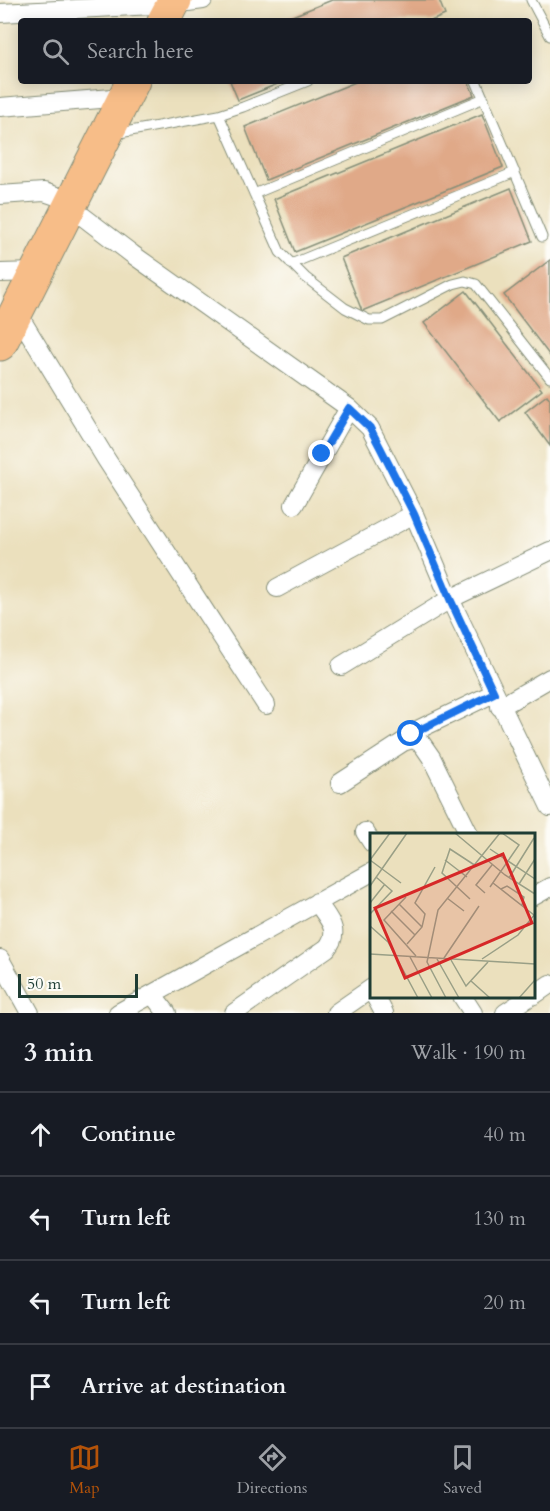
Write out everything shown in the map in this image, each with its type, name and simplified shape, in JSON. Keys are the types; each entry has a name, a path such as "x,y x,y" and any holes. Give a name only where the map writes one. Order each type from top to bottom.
{"highway":[{"path":"0,345 129,89"}],"street":[{"path":"0,13 179,6"},
{"path":"0,107 129,89"},
{"path":"0,195 44,192 56,196 132,254 349,408 370,428 414,514 497,700 549,801"},
{"path":"0,273 36,272"},
{"path":"16,311 106,459 266,705"},
{"path":"294,505 349,408"},
{"path":"277,588 414,514"},
{"path":"341,666 450,599 550,551"},
{"path":"411,734 550,678"},
{"path":"340,783 403,742 413,740 422,744 431,757 469,833"},
{"path":"118,1013 370,873"},
{"path":"535,895 550,886"},
{"path":"234,1013 327,948 332,942 335,934 317,902"},
{"path":"0,959 30,1013"},
{"path":"535,994 550,984"},
{"path":"336,1013 370,992"},
{"path":"152,994 167,1013"},
{"path":"376,998 384,1013"},
{"path":"463,998 473,1013"},
{"path":"505,1013 529,998"}],"lane":[{"path":"531,0 550,36"},
{"path":"105,135 219,115 300,84"},
{"path":"477,84 542,237"},
{"path":"254,194 484,98"},
{"path":"219,115 280,252 291,264 345,308 369,320 382,320 453,284 465,281 476,284 550,378"},
{"path":"291,264 515,172"}],"building":[{"path":"332,0 439,0 445,15 438,18 287,18"},
{"path":"231,84 278,84 238,100"},
{"path":"351,84 469,84 474,95 266,180 245,127"},
{"path":"482,114 503,167 295,252 274,199"},
{"path":"511,188 532,241 362,311 341,258"},
{"path":"550,260 550,356 504,295"},
{"path":"466,291 542,390 500,422 424,323"},
{"path":"547,395 550,399 550,446 525,412"}],"route":[{"path":"322,454 349,408 370,428 414,514 450,599 494,693 411,734"}]}
